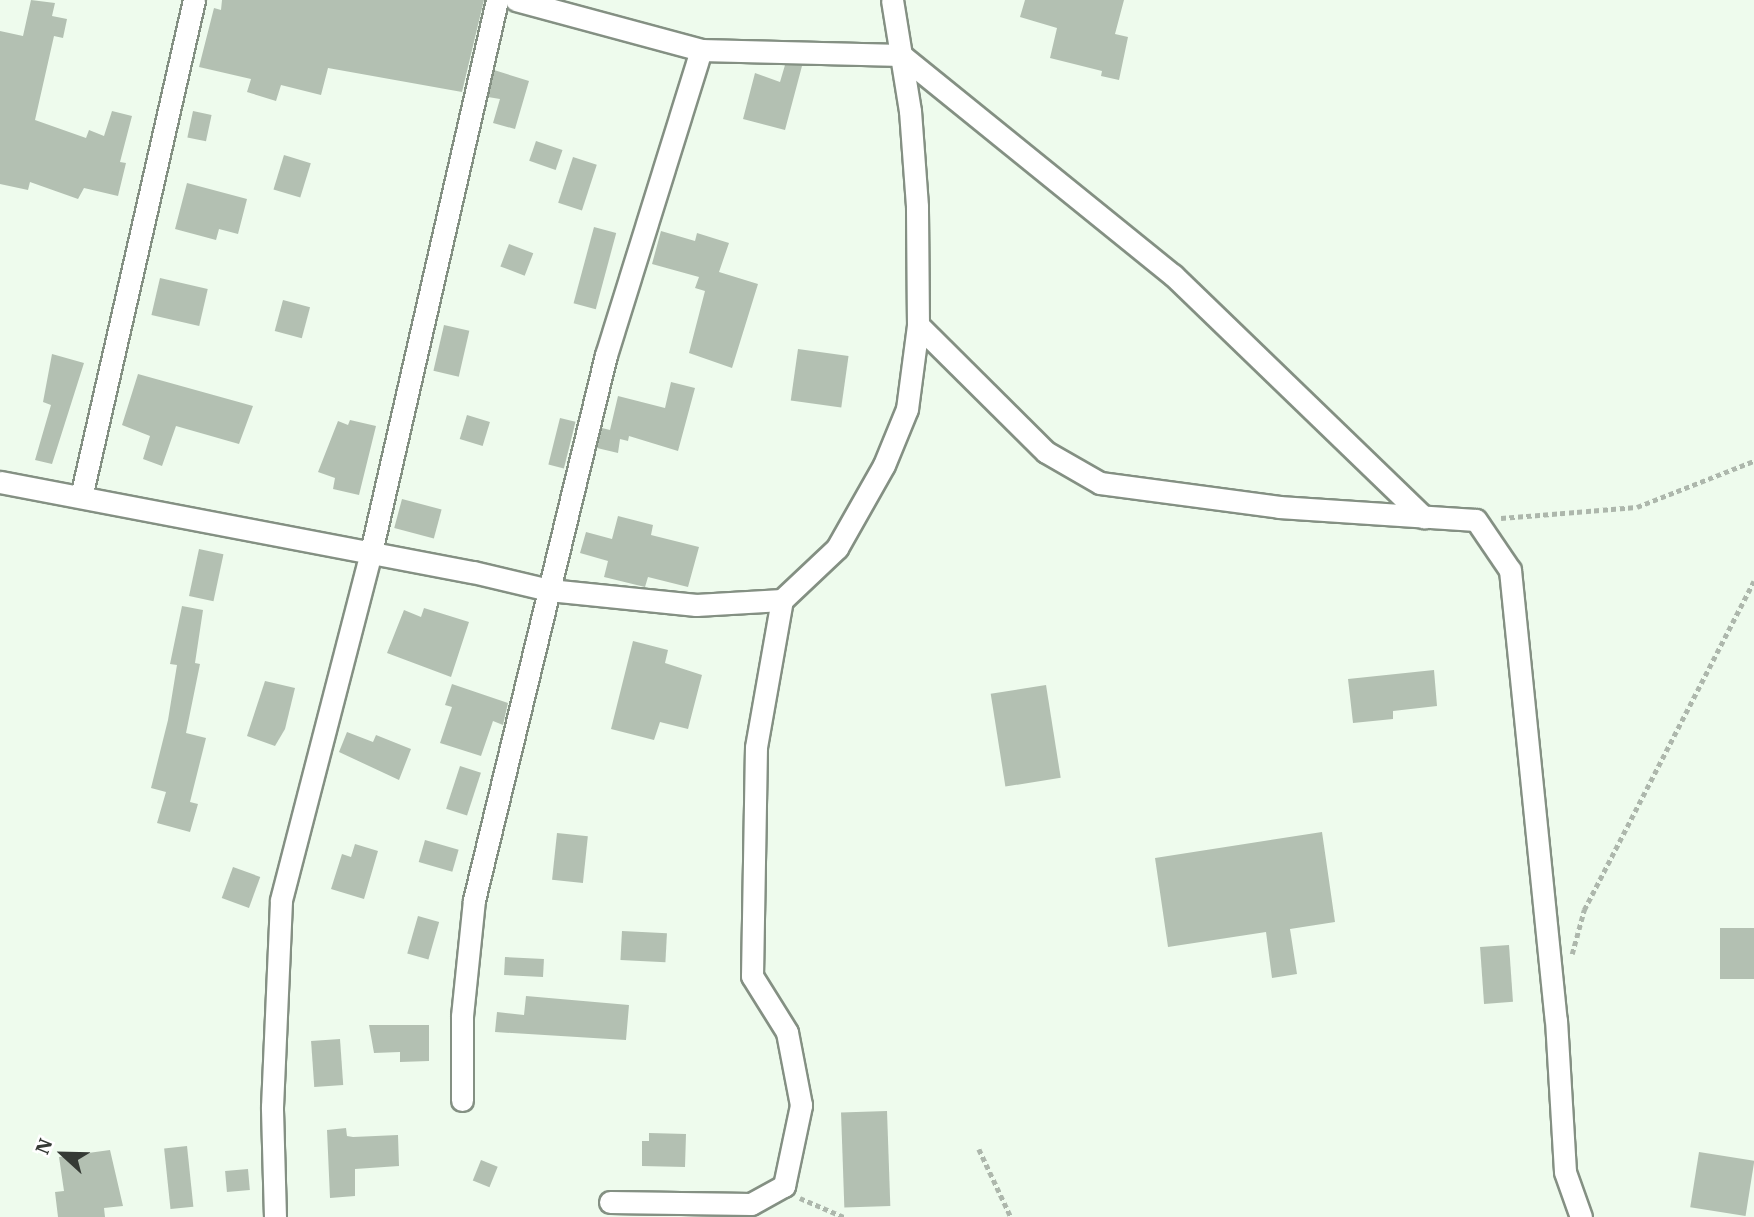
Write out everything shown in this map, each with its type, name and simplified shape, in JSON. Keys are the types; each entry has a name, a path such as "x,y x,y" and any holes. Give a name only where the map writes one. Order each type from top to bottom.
{"street":[{"path":"81,497 194,0"},
{"path":"275,1217 272,1107 281,900 371,552 497,0"},
{"path":"516,0 701,50 901,55 1173,275 1424,517"},
{"path":"610,1202 751,1204 784,1186 802,1105 787,1032 752,976 756,747 782,600 837,548 884,465 906,409 918,325 917,206 901,55 892,0"},
{"path":"462,1100 461,1016 474,900 606,355 701,50"},
{"path":"918,325 1046,452 1100,483 1279,507 1476,520 1510,570 1556,1020 1565,1172 1581,1217"},
{"path":"0,482 371,552 549,590 696,605 782,600"}],"path":[{"path":"1476,520 1637,507 1754,461"},
{"path":"1571,959 1584,910 1754,582"},
{"path":"979,1149 1011,1217"},
{"path":"784,1186 844,1217"}],"building":[{"path":"31,0 55,3 52,16 67,19 63,38 54,36 35,120 86,138 89,130 104,136 112,111 132,116 120,162 126,163 118,196 84,188 78,199 30,182 28,190 0,184 0,31 23,36"},
{"path":"222,0 484,0 462,92 328,68 321,95 281,85 276,101 247,92 251,79 199,67 214,8 221,10"},
{"path":"1025,0 1124,0 1115,34 1128,37 1119,80 1101,76 1102,71 1050,58 1057,28 1020,17"},
{"path":"785,65 802,66 785,130 743,119 755,73 780,82"},
{"path":"494,70 529,81 515,129 493,123 500,99 488,97"},
{"path":"193,111 212,115 206,141 187,137"},
{"path":"536,141 562,150 556,170 529,161"},
{"path":"284,155 311,163 300,198 273,189"},
{"path":"573,157 597,165 582,210 558,203"},
{"path":"187,183 247,199 238,234 219,229 216,240 175,229"},
{"path":"594,227 616,233 596,309 574,303"},
{"path":"661,231 695,241 697,233 729,243 719,272 758,284 732,368 689,353 705,291 695,288 699,277 652,264"},
{"path":"509,244 533,253 525,276 500,266"},
{"path":"160,278 208,289 199,326 151,315"},
{"path":"283,300 310,307 302,338 275,331"},
{"path":"444,325 469,331 459,377 433,371"},
{"path":"798,349 849,356 841,408 791,400"},
{"path":"52,354 84,363 52,464 35,460 51,405 43,402"},
{"path":"138,374 253,406 239,444 176,426 162,466 143,459 150,436 122,425"},
{"path":"671,382 695,388 678,451 629,436 628,441 620,439 618,453 597,448 602,428 610,430 618,396 665,408"},
{"path":"467,415 490,422 483,446 460,439"},
{"path":"560,418 576,422 564,468 548,465"},
{"path":"350,420 376,426 359,495 333,489 335,478 318,472 338,421 348,425"},
{"path":"402,499 442,510 434,539 394,528"},
{"path":"618,516 653,525 651,535 699,547 688,587 648,577 645,587 604,577 608,561 580,553 586,532 612,539"},
{"path":"199,549 223,554 213,601 189,596"},
{"path":"182,606 203,610 195,663 200,664 186,733 206,738 190,802 198,804 190,832 157,823 166,792 151,788 168,720 177,665 170,664"},
{"path":"424,608 469,622 451,677 387,653 404,610 421,617"},
{"path":"633,641 668,650 665,663 702,675 688,729 660,722 654,740 611,729"},
{"path":"1434,670 1437,706 1393,711 1393,719 1353,723 1348,679"},
{"path":"265,681 295,688 285,729 275,746 247,736"},
{"path":"452,684 508,703 503,725 493,721 481,756 440,743 452,707 445,705"},
{"path":"1046,685 1061,778 1005,787 991,694"},
{"path":"347,732 373,742 376,735 411,749 399,780 339,752"},
{"path":"460,766 481,773 467,816 446,809"},
{"path":"1322,832 1335,922 1290,929 1297,974 1272,978 1266,932 1168,947 1155,858"},
{"path":"557,833 588,836 583,883 552,880"},
{"path":"425,840 459,850 452,872 419,862"},
{"path":"355,844 378,851 364,899 331,889 342,854 351,857"},
{"path":"233,867 260,877 249,908 222,898"},
{"path":"418,916 439,922 428,960 407,953"},
{"path":"1720,928 1754,928 1754,979 1720,979"},
{"path":"622,931 667,933 665,962 620,960"},
{"path":"1509,945 1513,1002 1484,1004 1480,947"},
{"path":"505,957 544,959 543,977 504,975"},
{"path":"526,996 629,1005 626,1040 495,1032 497,1012 524,1015"},
{"path":"369,1025 429,1025 429,1061 400,1062 400,1052 374,1053"},
{"path":"340,1039 343,1085 314,1087 311,1041"},
{"path":"887,1111 890,1206 844,1208 841,1113"},
{"path":"346,1128 347,1136 353,1137 398,1135 399,1166 355,1169 355,1196 330,1198 327,1130"},
{"path":"649,1133 686,1134 685,1167 642,1166 642,1141 649,1141"},
{"path":"187,1146 193,1207 171,1209 164,1148"},
{"path":"110,1150 123,1206 104,1208 105,1217 58,1217 55,1192 64,1191 59,1157"},
{"path":"1699,1152 1754,1161 1746,1216 1690,1207"},
{"path":"481,1160 498,1167 489,1187 473,1180"},
{"path":"248,1169 250,1190 227,1192 225,1171"}]}
